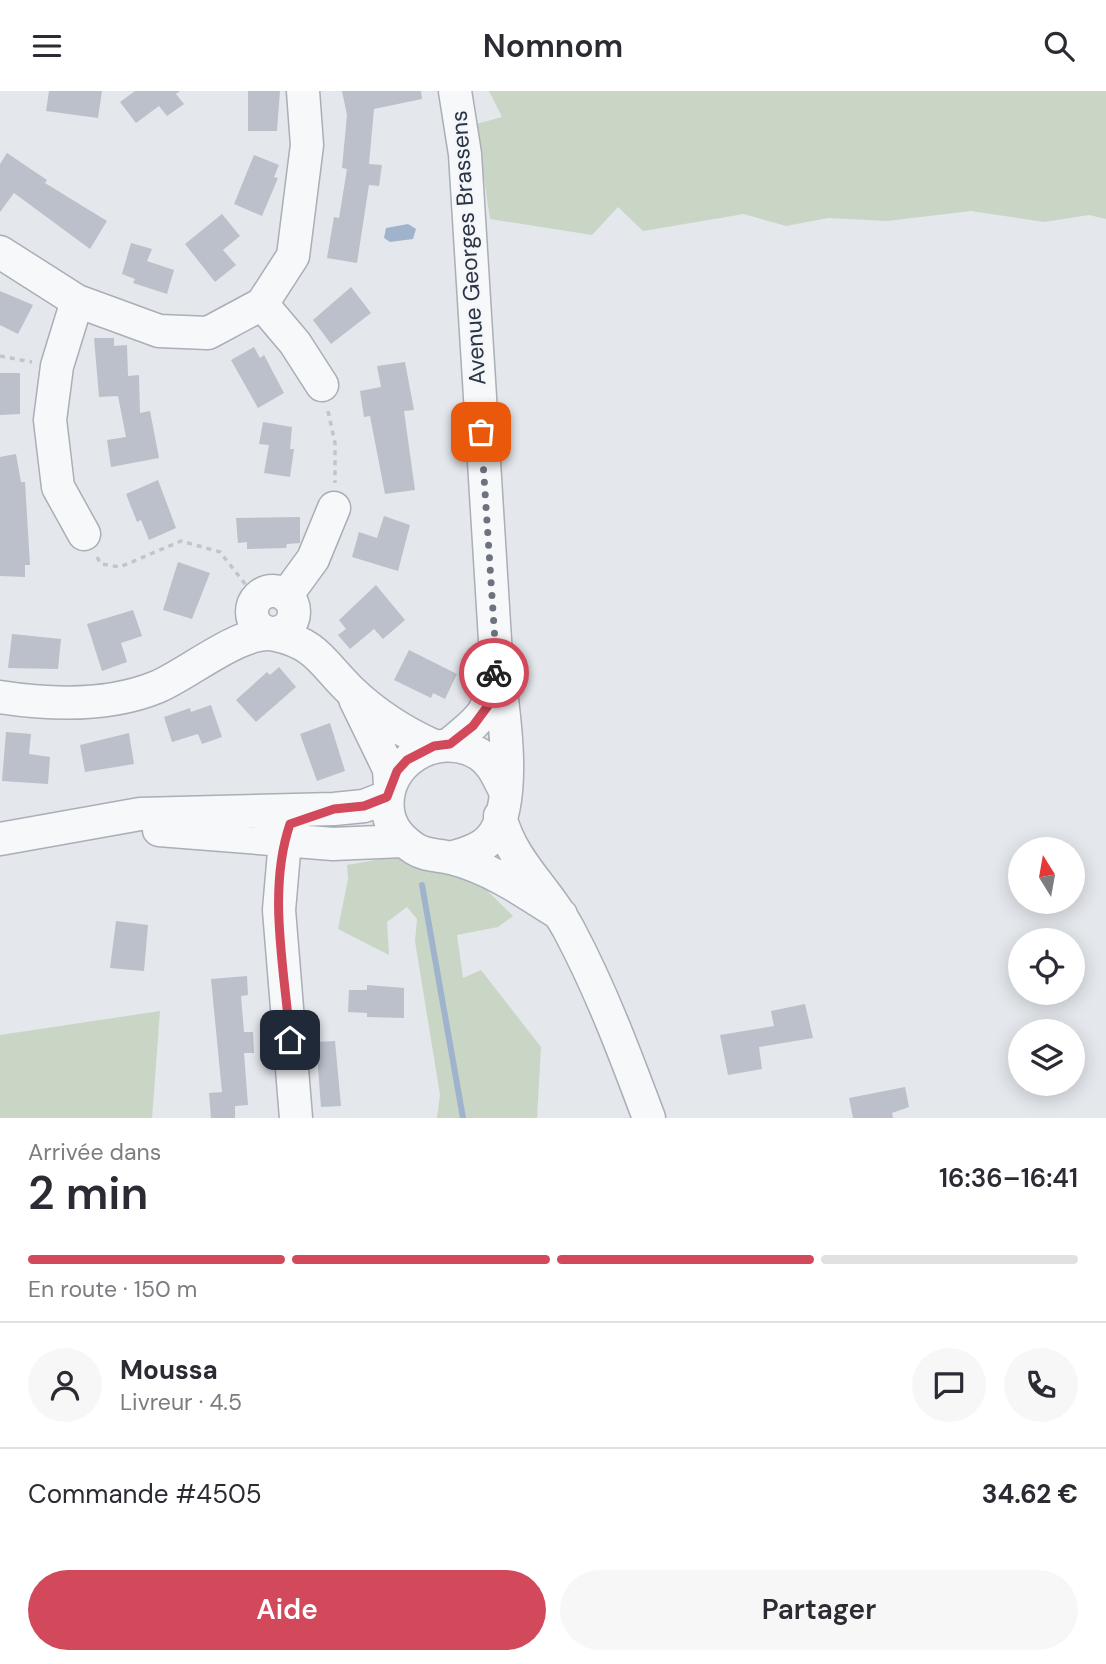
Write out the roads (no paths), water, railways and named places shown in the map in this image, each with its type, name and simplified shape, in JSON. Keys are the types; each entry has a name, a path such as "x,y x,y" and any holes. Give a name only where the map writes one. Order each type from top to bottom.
{"street":[{"path":"0,252 77,301 159,331 208,333 262,304 293,256 307,145 303,91"},
{"name":"Avenue Georges Brassens","path":"455,91 465,154 496,656 508,738 502,802"},
{"path":"77,301 57,366 50,420 58,487 84,534"},
{"path":"262,304 295,344 322,385"},
{"path":"272,597 313,559 334,507"},
{"path":"0,697 49,705 118,698 156,687 248,637 273,634 307,644 352,692 400,731 482,756 502,802 512,852 561,915 587,966 649,1118"},
{"name":"Avenue Georges Brassens","path":"442,745 473,726 490,703 496,656"},
{"path":"352,692 389,769 394,828 403,841 418,851 450,858 508,882 561,915"},
{"path":"0,839 140,814 364,806 389,792 407,760 442,745"},
{"path":"450,858 473,851 490,840 502,802"},
{"path":"296,1118 279,910 285,841 290,824 334,809"},
{"path":"56,829 139,829 333,844 403,841"}],"water":[{"path":"408,224 416,229 413,239 390,242 384,238 386,228"}],"waterway":[{"path":"422,885 463,1118"}]}
